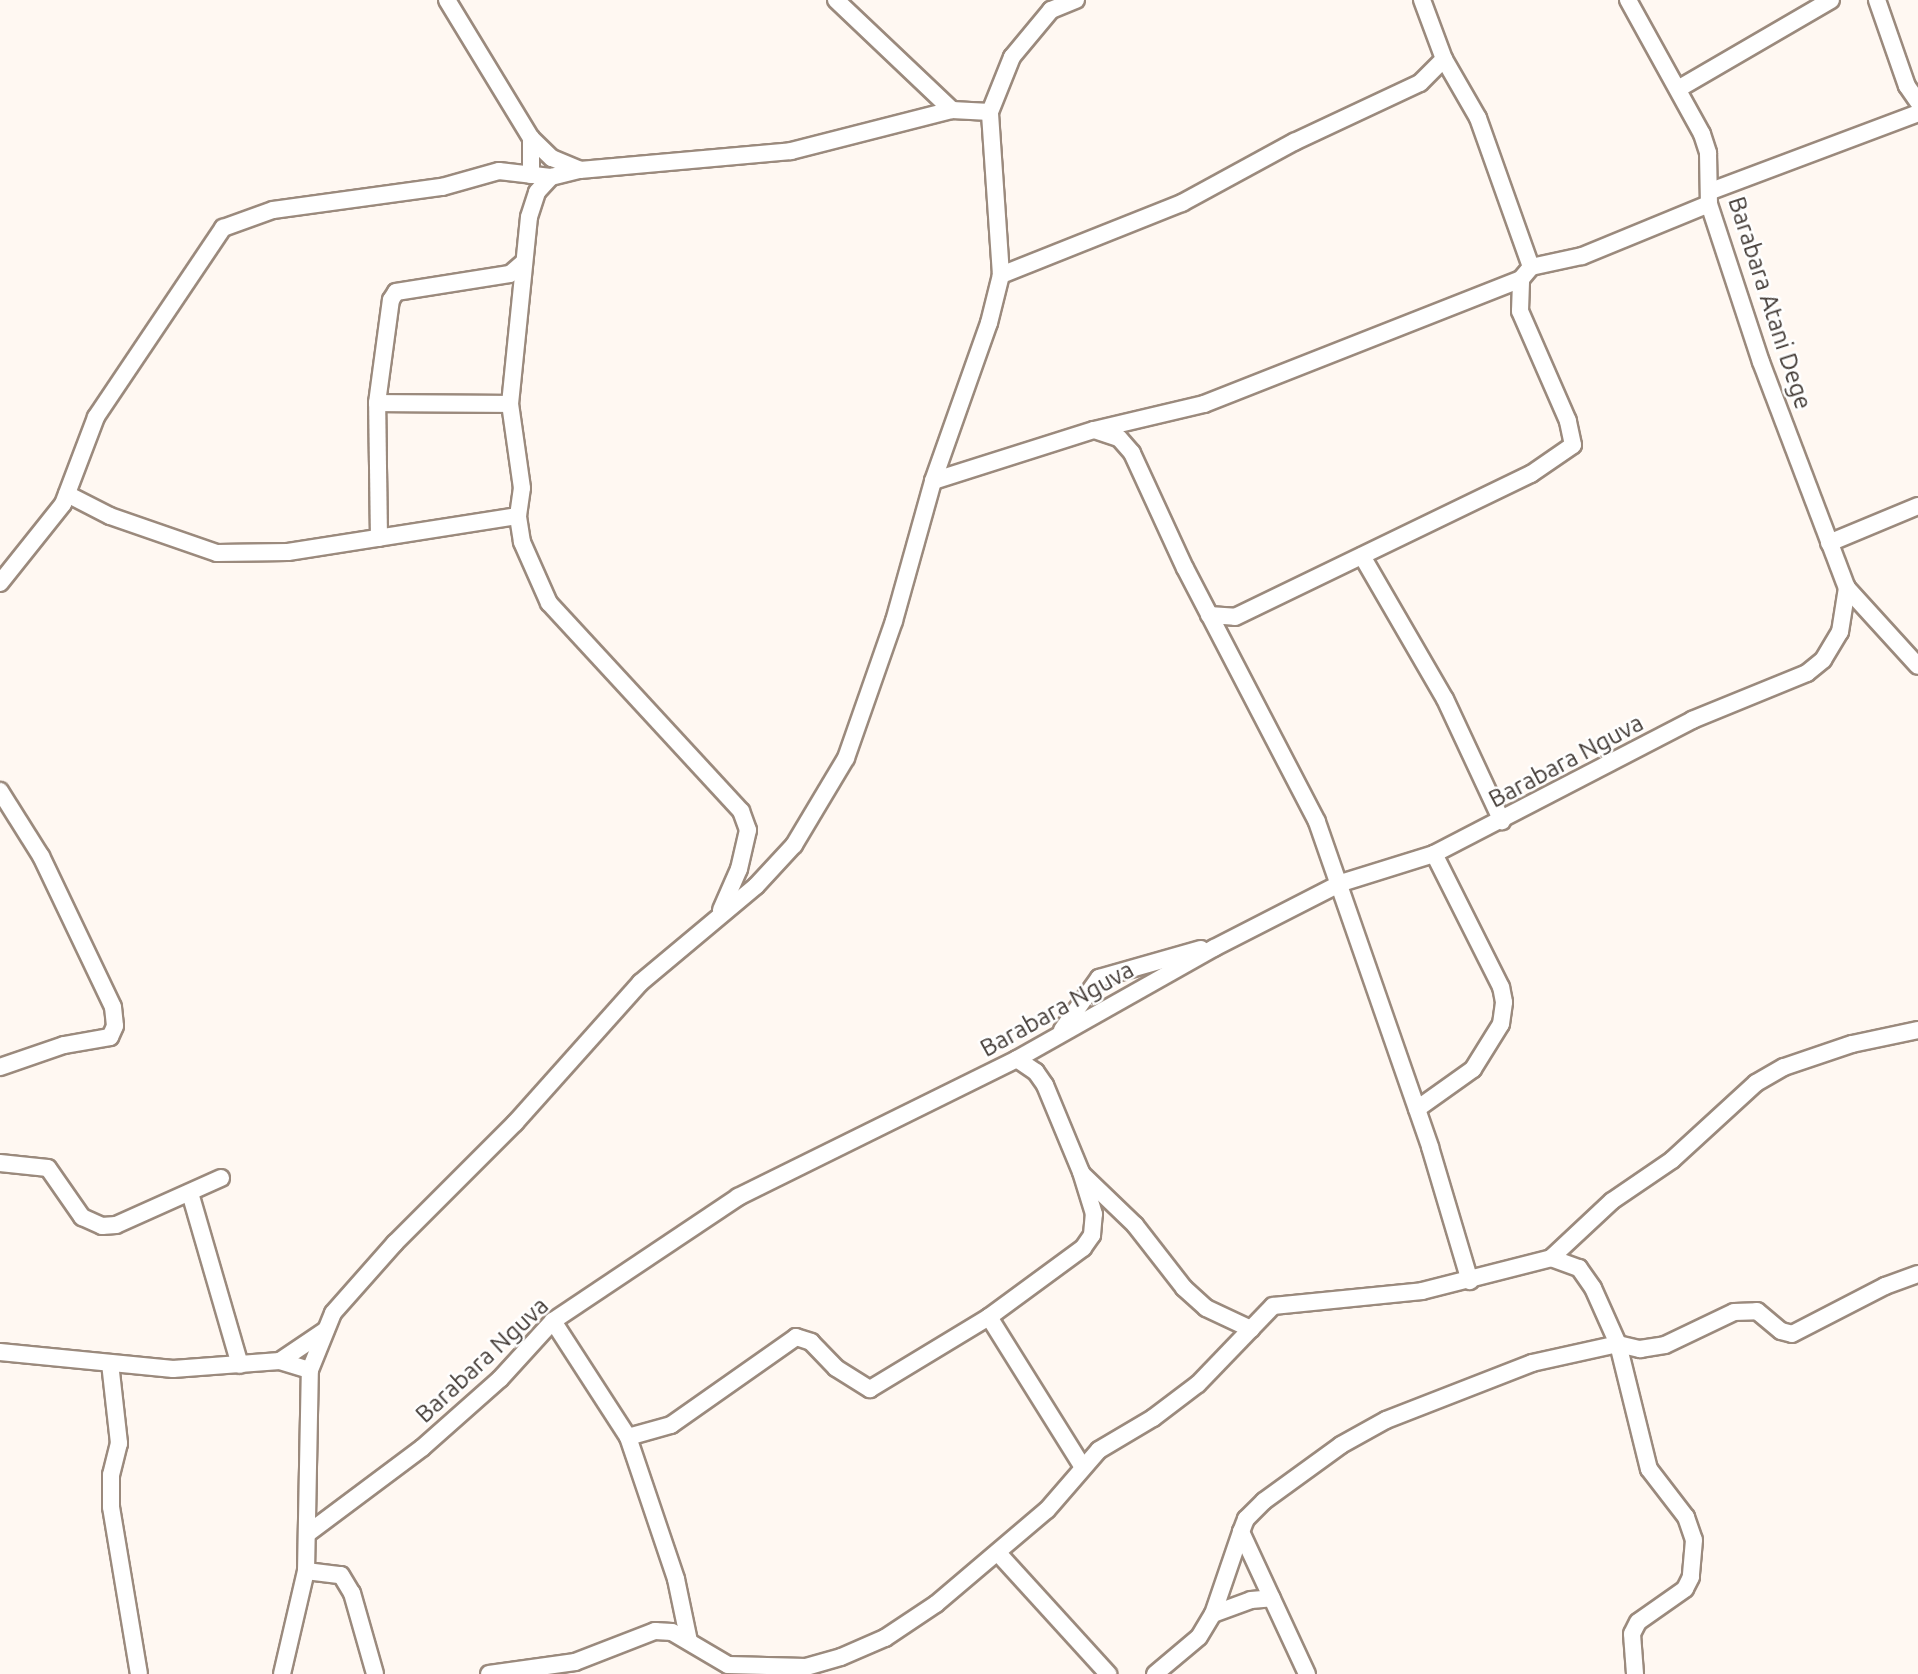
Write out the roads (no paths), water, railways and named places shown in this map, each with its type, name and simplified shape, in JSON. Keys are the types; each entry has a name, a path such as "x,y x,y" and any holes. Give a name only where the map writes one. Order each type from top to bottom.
{"street":[{"path":"447,0 531,138 552,158 580,170"},
{"path":"836,0 952,110"},
{"path":"282,1674 306,1571 310,1370 326,1330 355,1285 515,1124 594,1031 640,982 721,911 756,886 794,845 846,758 894,621 933,481 989,323 1000,275 990,112 1012,57 1052,10 1076,0"},
{"path":"1221,638 1235,617 1531,474 1573,446 1568,421 1520,311 1526,273 1478,118 1444,59 1422,0"},
{"name":"Barabara Atani Dege","path":"1628,0 1702,134 1710,198 1761,362 1847,588"},
{"path":"1678,89 1831,0"},
{"path":"1877,0 1908,86 1918,102"},
{"path":"1000,275 1182,203 1294,142 1420,83 1444,59"},
{"path":"0,583 67,494 96,417 223,228 273,210 442,187 499,171 551,177 580,170 791,151 952,110 990,112"},
{"path":"933,481 1094,430 1204,404 1526,273 1582,256 1710,198 1918,113"},
{"path":"531,138 531,175"},
{"path":"551,177 537,192 524,262 510,404 522,488 518,516 522,542 549,603 741,811 748,830 739,869 721,911"},
{"path":"379,538 377,403 391,300 396,292 510,274 524,262"},
{"path":"377,403 510,404"},
{"path":"1094,430 1119,438 1132,453 1209,615 1317,822 1341,883 1417,1109 1470,1281"},
{"path":"67,494 121,521 217,553 288,552 518,516"},
{"path":"1829,542 1918,506"},
{"path":"1362,555 1445,699 1502,821"},
{"path":"1847,588 1918,666"},
{"name":"Barabara Nguva","path":"307,1534 432,1439 500,1379 553,1321 738,1197 1017,1059 1214,948 1341,883 1434,853 1502,821 1692,720 1807,673 1823,660 1840,632 1847,588"},
{"path":"1209,615 1235,617"},
{"path":"0,791 41,856 113,1007 116,1026 110,1037 64,1045 0,1067"},
{"path":"1417,1109 1473,1069 1501,1024 1504,1002 1501,987 1434,853"},
{"path":"1058,1035 1099,978 1214,948"},
{"path":"489,1674 575,1662 655,1631 672,1632 728,1665 806,1667 885,1638 998,1553 1047,1510 1098,1450 1198,1384 1273,1306 1422,1291 1470,1281 1551,1258 1612,1201 1672,1160 1756,1083 1784,1067 1841,1048 1918,1030"},
{"path":"628,1437 671,1425 796,1338 811,1342 836,1368 870,1389 989,1317 1087,1242 1094,1214 1081,1172 1045,1085 1036,1072 1017,1059"},
{"path":"0,1163 48,1168 82,1217 102,1226 116,1225 221,1178"},
{"path":"1081,1172 1135,1225 1198,1301 1251,1329"},
{"path":"190,1193 240,1365"},
{"path":"1551,1258 1579,1268 1593,1288 1618,1343 1649,1469 1686,1517 1695,1540 1691,1577 1685,1589 1638,1622 1632,1634 1634,1674"},
{"path":"1154,1674 1199,1637 1213,1614 1246,1519 1264,1501 1341,1445 1386,1420 1532,1363 1618,1343 1640,1349 1665,1345 1734,1312 1757,1311 1781,1331 1792,1334 1885,1286 1918,1275"},
{"path":"989,1317 1082,1466"},
{"path":"553,1321 611,1405 628,1437 676,1579 689,1641"},
{"path":"280,1361 326,1330"},
{"path":"0,1352 173,1369 280,1361 310,1370"},
{"path":"110,1363 119,1443 111,1475 111,1507 139,1674"},
{"path":"1241,1532 1307,1674"},
{"path":"998,1553 1108,1674"},
{"path":"306,1571 341,1575 352,1593 375,1674"},
{"path":"1213,1614 1251,1600 1272,1598"}]}
